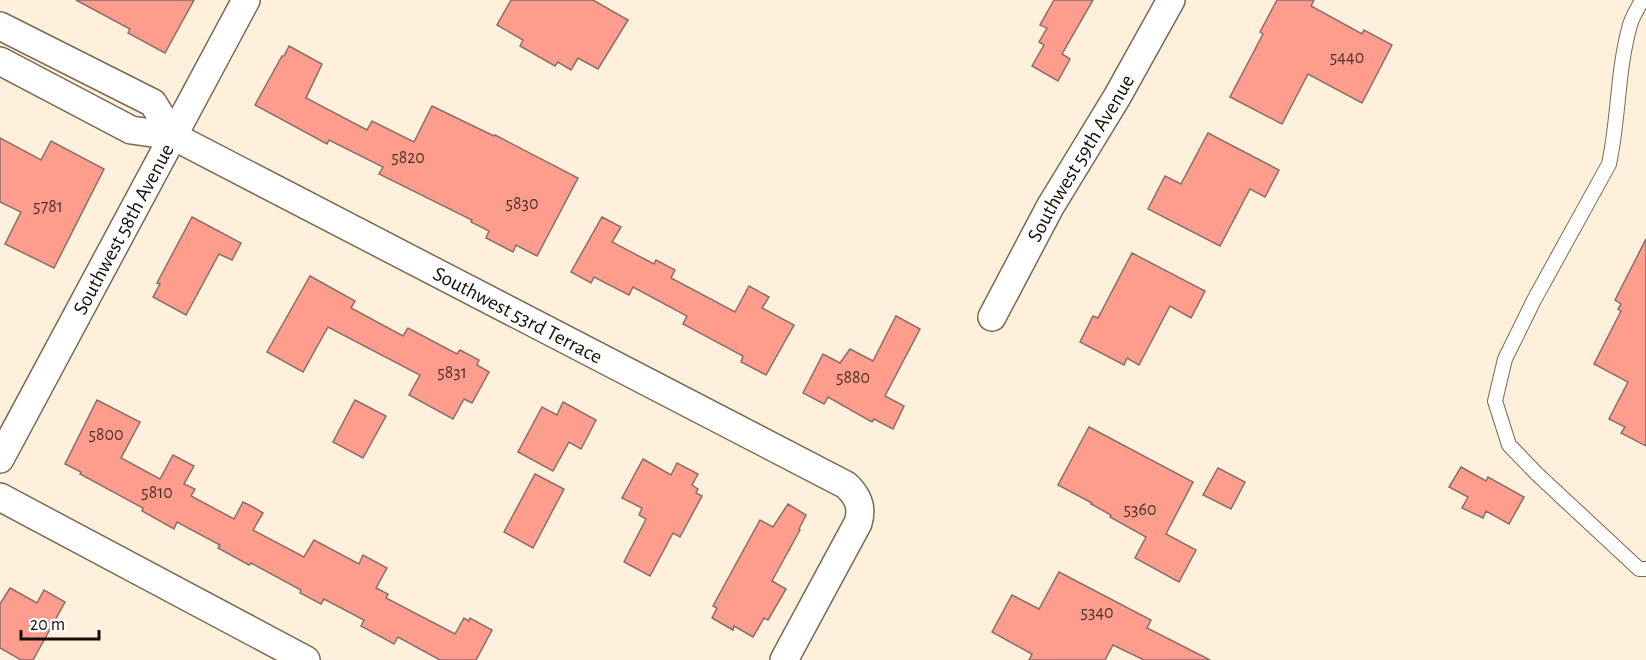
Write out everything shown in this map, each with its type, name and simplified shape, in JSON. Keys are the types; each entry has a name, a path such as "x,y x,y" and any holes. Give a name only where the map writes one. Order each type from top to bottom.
{"street":[{"name":"Southwest 58th Avenue","path":"0,459 246,0"},
{"name":"Southwest 59th Avenue","path":"992,317 1050,207 1117,97 1170,0"},
{"path":"0,26 153,103 173,136"},
{"name":"Southwest 53rd Terrace","path":"0,61 131,130 173,136 846,485 858,499 860,516 784,660"},
{"path":"0,497 306,660"}],"lane":[{"path":"1642,0 1630,23 1618,88 1614,142 1609,164 1534,300 1505,359 1495,401 1509,445 1537,474 1640,569 1646,569"}],"building":[{"path":"76,0 194,0 165,53 128,33 130,29"},
{"path":"511,0 593,0 628,20 598,69 578,58 571,70 558,62 555,66 520,46 523,40 497,25"},
{"path":"1054,0 1093,0 1062,54 1070,59 1058,81 1032,66 1044,45 1039,42 1047,28 1040,25"},
{"path":"1277,0 1314,0 1311,6 1362,34 1364,30 1392,45 1362,103 1308,74 1282,124 1230,97 1263,34 1260,32"},
{"path":"289,46 322,64 306,98 367,130 372,121 414,142 432,106 495,135 578,178 537,256 516,245 513,252 486,238 489,231 471,222 472,220 379,174 383,167 329,140 327,144 255,105"},
{"path":"1208,133 1279,170 1265,197 1250,189 1220,246 1148,209 1165,176 1181,184"},
{"path":"0,138 41,160 51,141 104,169 54,268 5,244 21,212 0,202"},
{"path":"192,217 241,243 232,260 219,254 186,315 153,297 160,284 157,283"},
{"path":"602,217 621,227 612,242 654,264 656,260 675,270 671,278 735,312 749,286 769,297 762,308 794,325 766,375 741,362 743,356 683,324 687,316 633,287 629,295 594,277 591,283 571,272"},
{"path":"1646,239 1646,446 1621,433 1625,427 1609,419 1628,382 1594,364 1621,311 1618,309 1621,304 1615,300"},
{"path":"1132,253 1205,291 1191,318 1170,306 1139,365 1127,358 1124,365 1080,342 1093,316 1098,318"},
{"path":"310,276 355,301 351,308 403,336 408,328 457,354 460,350 479,360 477,365 489,372 472,403 464,399 453,419 409,395 420,375 328,327 303,372 267,352"},
{"path":"896,316 920,329 885,396 904,406 893,429 874,419 872,422 828,397 824,404 803,393 823,354 840,363 850,349 873,361"},
{"path":"97,400 140,422 121,458 160,479 173,455 194,466 184,484 195,489 191,496 234,519 243,502 253,507 263,513 253,530 304,557 314,540 359,564 363,555 387,568 376,588 388,594 386,598 455,634 464,618 469,621 470,618 492,630 476,660 440,660 398,637 394,644 361,626 364,620 324,599 321,604 300,593 301,590 218,548 220,545 177,522 174,529 142,511 143,508 65,464"},
{"path":"355,400 386,416 363,458 333,442"},
{"path":"563,402 596,420 581,449 569,442 553,471 518,452 542,407 557,415"},
{"path":"1089,427 1193,482 1166,534 1196,550 1179,582 1135,558 1146,537 1110,517 1111,515 1092,503 1058,485"},
{"path":"643,459 671,475 677,463 698,474 692,485 698,489 696,493 702,496 680,537 673,533 650,576 624,562 646,519 639,515 642,508 622,498"},
{"path":"1461,467 1486,481 1488,477 1524,497 1509,524 1486,511 1483,518 1462,508 1468,497 1449,487"},
{"path":"1218,468 1245,482 1231,509 1203,495"},
{"path":"535,474 564,489 533,548 504,532"},
{"path":"788,504 806,515 772,581 786,589 768,620 764,618 753,637 734,626 733,630 712,618 717,608 713,606 760,520 773,527"},
{"path":"1059,572 1151,620 1147,628 1210,660 1144,660 1113,645 1105,660 1029,660 1032,654 992,632 1012,595 1039,609"},
{"path":"10,588 37,603 44,590 65,602 33,660 21,660 0,648 0,604"}]}
